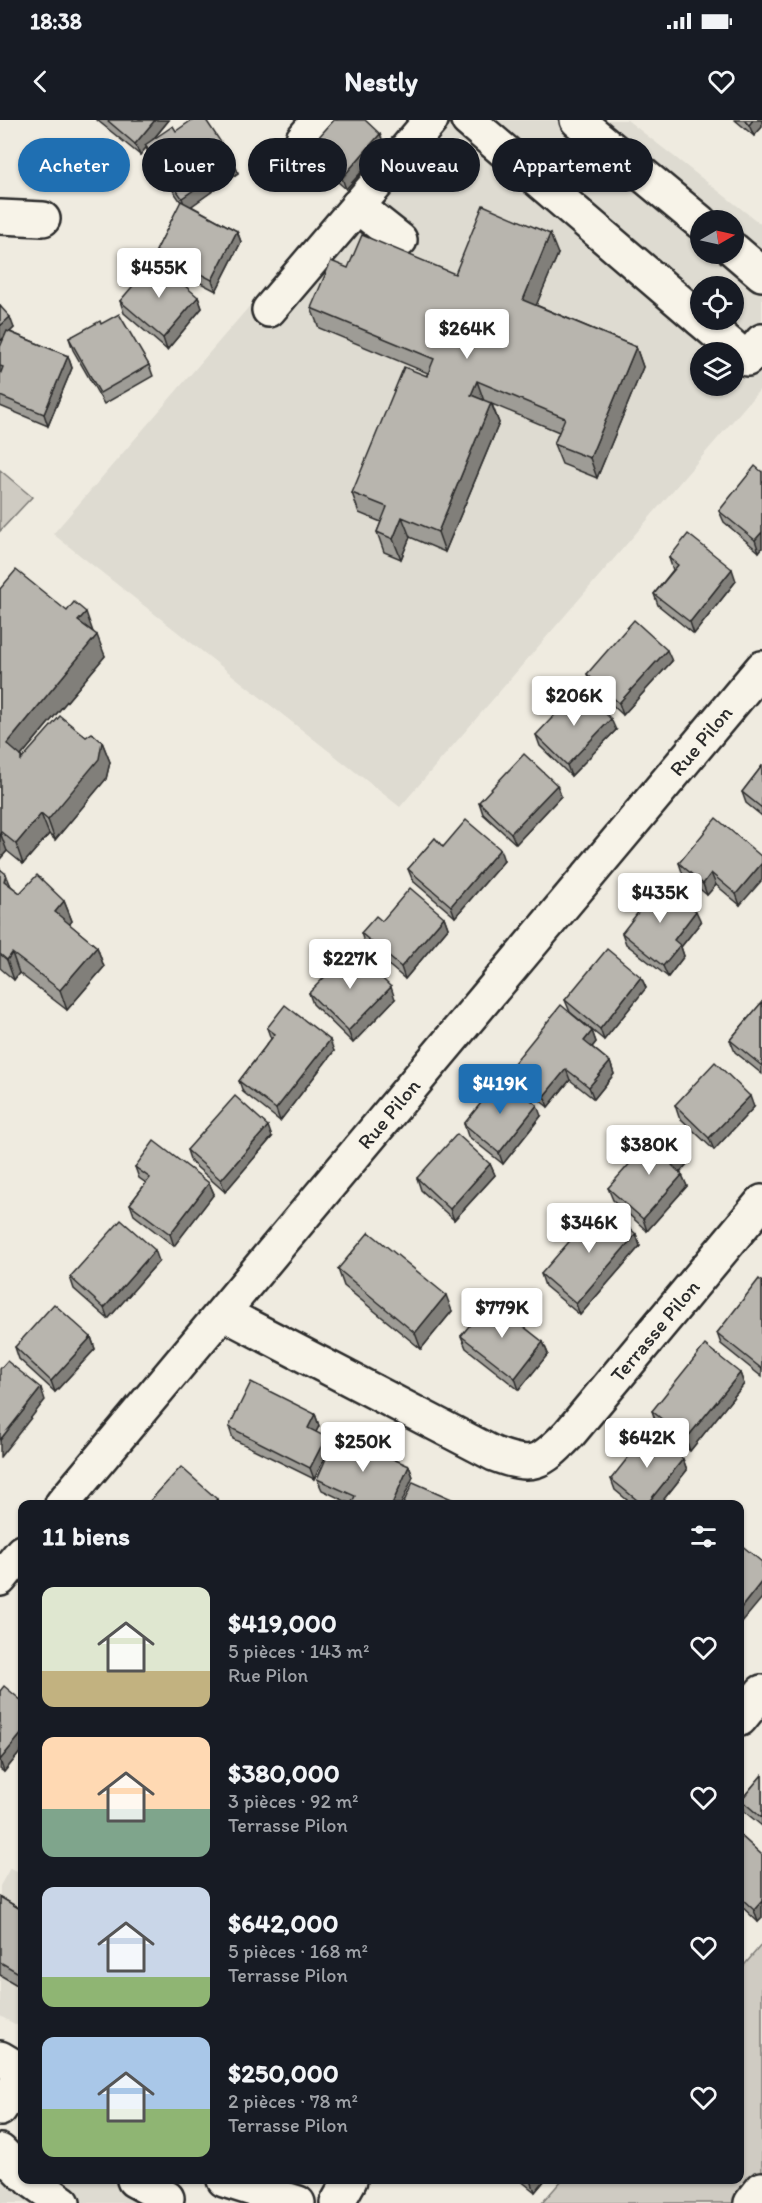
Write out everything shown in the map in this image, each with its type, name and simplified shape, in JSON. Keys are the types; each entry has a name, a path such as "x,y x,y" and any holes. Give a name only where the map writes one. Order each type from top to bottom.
{"street":[{"path":"269,310 430,120"},
{"path":"468,120 690,310"},
{"path":"577,120 690,214"},
{"path":"357,206 400,240"},
{"path":"0,217 43,219"},
{"path":"744,258 762,273"},
{"path":"714,330 747,359 762,341"},
{"name":"Rue Pilon","path":"65,1500 762,668"},
{"name":"Terrasse Pilon","path":"223,1312 494,1454 518,1463 539,1461 569,1434 762,1202"},
{"path":"0,1579 18,1557"},
{"path":"744,1714 762,1692"},
{"path":"0,2058 18,2069"},
{"path":"0,2109 18,2082"},
{"path":"0,2151 18,2169"},
{"path":"144,2184 169,2194"},
{"path":"237,2184 298,2203"},
{"path":"337,2203 348,2184"},
{"path":"751,2203 762,2189"}],"shaded area":[{"path":"410,120 627,120 650,138 492,138 492,192 653,192 653,140 743,210 690,210 690,264 744,264 744,211 762,225 762,387 400,807 53,534 359,179 359,192 480,192 480,138 394,138"},
{"path":"0,470 32,497 0,531"},
{"path":"10,1868 18,1873 18,2026 0,2016 0,1886"},
{"path":"762,1944 762,2203 542,2203 559,2184 744,2184 744,1965"},
{"path":"18,2146 18,2184 141,2184 177,2203 0,2203 0,2164"}],"building":[{"path":"107,120 155,120 135,144"},
{"path":"192,120 206,120 218,138 155,138 173,126 176,131"},
{"path":"334,120 365,120 380,134 377,138 359,138 359,158 347,172 347,138 318,138"},
{"path":"178,192 191,192 182,198"},
{"path":"181,201 237,231 212,280 156,251"},
{"path":"483,205 550,234 523,300 636,347 590,458 554,444 565,418 477,381 471,395 491,403 438,532 402,517 393,539 377,532 387,507 352,493 404,367 427,376 434,359 311,308 331,261 348,268 362,235 455,274"},
{"path":"155,260 198,297 163,338 120,301"},
{"path":"0,306 10,317 0,326"},
{"path":"119,314 149,365 100,393 69,338 100,321 101,324"},
{"path":"7,331 68,356 44,414 0,396 0,375 3,367 0,366 0,347"},
{"path":"755,466 762,472 762,532 755,540 719,511"},
{"path":"688,534 732,569 690,622 654,594 678,565 669,558"},
{"path":"16,570 67,611 74,602 86,612 78,621 97,635 7,744 21,756 21,760 60,716 86,737 92,733 102,742 99,759 48,820 41,814 16,844 0,831 0,589"},
{"path":"634,620 667,650 619,703 587,674"},
{"path":"580,688 611,719 567,765 536,735"},
{"path":"524,754 557,785 511,833 479,802"},
{"path":"762,766 762,808 742,792"},
{"path":"716,818 762,857 762,863 736,894 711,873 703,884 679,863"},
{"path":"466,820 500,849 451,906 408,869 435,838 443,847"},
{"path":"0,869 6,874 4,881 20,893 37,875 64,901 55,912 97,947 60,990 12,953 7,960 0,954"},
{"path":"661,883 696,911 674,940 680,945 663,966 622,933"},
{"path":"410,888 444,917 401,967 361,933 376,916 382,921"},
{"path":"352,949 391,987 348,1031 309,993"},
{"path":"607,949 641,977 600,1029 565,1000"},
{"path":"762,1002 762,1066 730,1040"},
{"path":"285,1005 330,1040 276,1109 239,1081 275,1034 267,1028"},
{"path":"561,1005 592,1031 584,1041 610,1062 589,1087 566,1069 544,1096 510,1068"},
{"path":"715,1062 750,1096 709,1138 675,1105"},
{"path":"502,1077 537,1105 499,1153 464,1124"},
{"path":"235,1096 268,1126 221,1180 187,1150"},
{"path":"659,1131 683,1153 672,1165 682,1175 643,1219 608,1188"},
{"path":"457,1134 490,1164 450,1209 417,1178"},
{"path":"154,1141 209,1183 170,1234 130,1204 150,1178 135,1167"},
{"path":"602,1204 636,1234 576,1304 541,1274"},
{"path":"121,1220 155,1250 104,1308 70,1277"},
{"path":"369,1232 446,1295 415,1333 338,1269"},
{"path":"759,1279 762,1282 762,1369 717,1333"},
{"path":"490,1300 543,1342 515,1378 461,1336"},
{"path":"54,1304 91,1337 51,1381 15,1347"},
{"path":"705,1345 740,1373 686,1439 652,1411"},
{"path":"7,1361 41,1388 0,1440 0,1369"},
{"path":"251,1382 315,1414 308,1428 326,1437 310,1468 229,1427"},
{"path":"649,1431 683,1459 650,1500 637,1500 611,1479"},
{"path":"337,1434 409,1466 394,1500 353,1500 355,1496 317,1479"},
{"path":"181,1467 217,1499 216,1500 151,1500"},
{"path":"413,1482 454,1500 405,1500"},
{"path":"744,1547 762,1562 762,1581 744,1604"},
{"path":"4,1686 18,1698 18,1738 0,1760 0,1691"},
{"path":"762,1775 762,1818 744,1803 744,1796"},
{"path":"744,1839 762,1855 762,1901 754,1910 744,1901"},
{"path":"0,1897 18,1908 18,1973 0,1962"}]}
